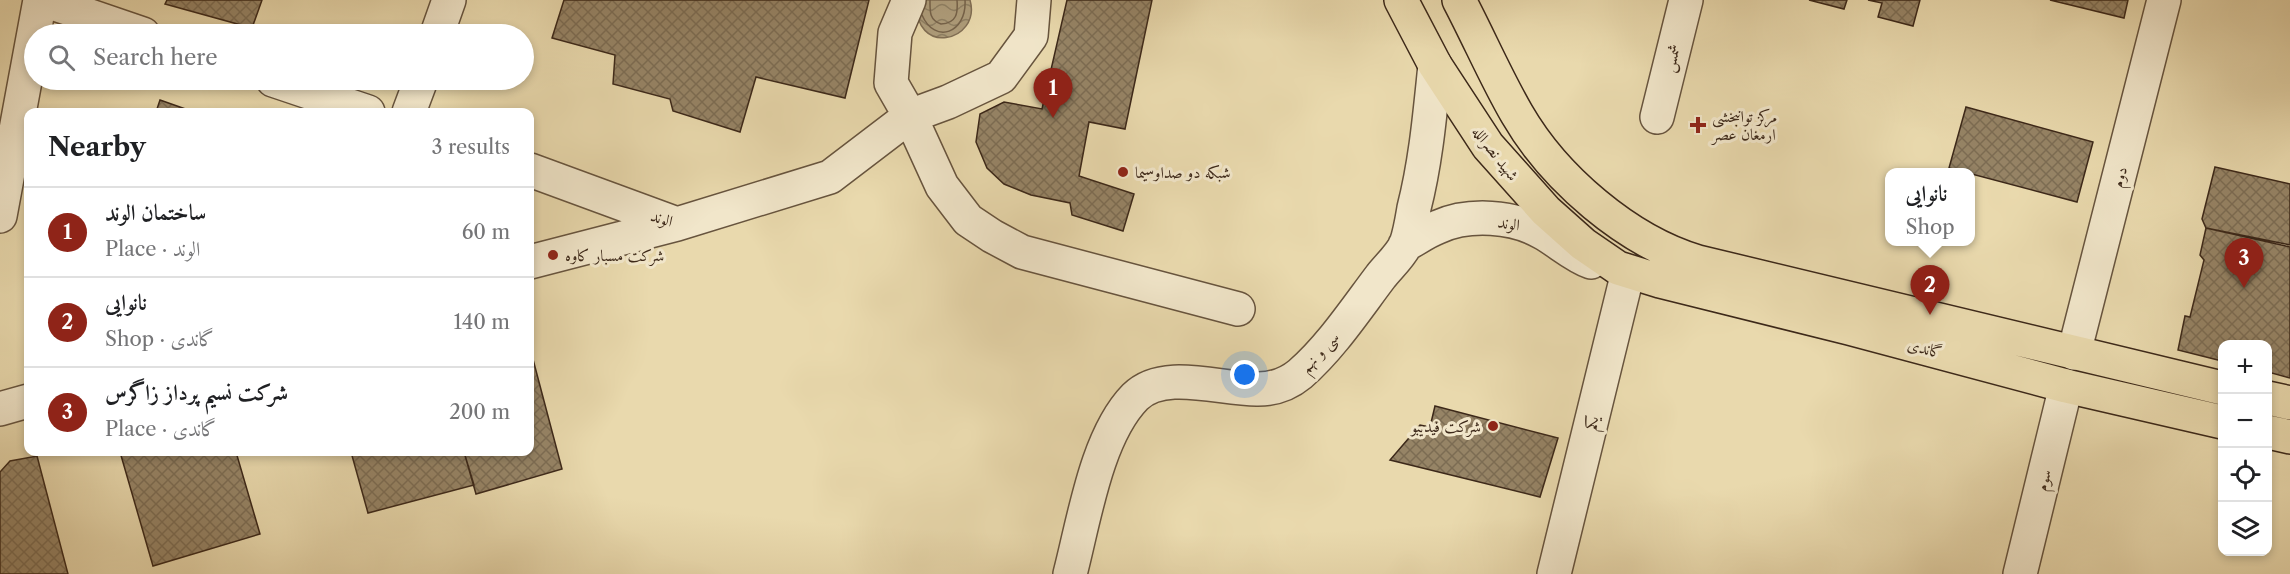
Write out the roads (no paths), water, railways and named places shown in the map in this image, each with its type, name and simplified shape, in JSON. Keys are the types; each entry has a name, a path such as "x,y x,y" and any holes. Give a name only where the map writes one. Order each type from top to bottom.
{"main road":[{"name":"شهید نصرالله","path":"1401,0 1435,65 1488,146 1511,174 1552,216 1583,244 1619,267"},
{"path":"1459,0 1518,115 1551,161 1602,210 1644,238 1619,267"},
{"name":"گاندی","path":"1644,238 1671,253 1698,262 2218,387"},
{"name":"گاندی","path":"1619,267 2066,386 2218,421"},
{"path":"2066,386 2074,353"},
{"path":"2272,399 2290,403"},
{"path":"2272,433 2290,437"}],"street":[{"path":"36,24 41,0 113,24"},
{"path":"440,24 449,0"},
{"path":"909,0 895,33 891,83 910,116 942,186 968,220 1022,252 1238,309"},
{"path":"910,116 948,102 1001,76 1031,36 1034,0"},
{"name":"شمس","path":"1657,117 1686,0"},
{"name":"دوم","path":"2074,353 2164,0"},
{"name":"سی و نهم","path":"1070,574 1097,465 1118,421 1136,396 1162,383 1180,382 1258,390 1274,388 1286,383 1300,373 1322,351 1406,245 1421,180 1435,65"},
{"path":"0,216 24,90"},
{"path":"303,90 356,108"},
{"path":"410,108 417,90"},
{"name":"الوند","path":"534,171 677,224 830,177 910,116"},
{"name":"الوند","path":"1406,245 1438,226 1462,220 1504,220 1521,223 1541,231 1585,260 1619,267"},
{"path":"534,261 677,224"},
{"name":"یکم","path":"1554,574 1619,267"},
{"name":"سوم","path":"2020,574 2066,386"},
{"path":"0,409 24,402"}],"water":[{"path":"917,0 970,0 971,14 966,26 957,34 946,38 935,37 925,30 918,18"}],"place":[{"name":"ساختمان الوند","path":"1053,118"},
{"name":"مرکز توانبخشی ارمغان عصر","path":"1698,125"},
{"name":"شبکه دو صداوسیما","path":"1123,172"},
{"name":"شرکت مسبار کاوه","path":"553,255"},
{"name":"شرکت نسیم پرداز زاگرس","path":"2244,288"},
{"name":"نانوایی","path":"1930,315"},
{"name":"شرکت فیدیبو","path":"1493,426"}]}
